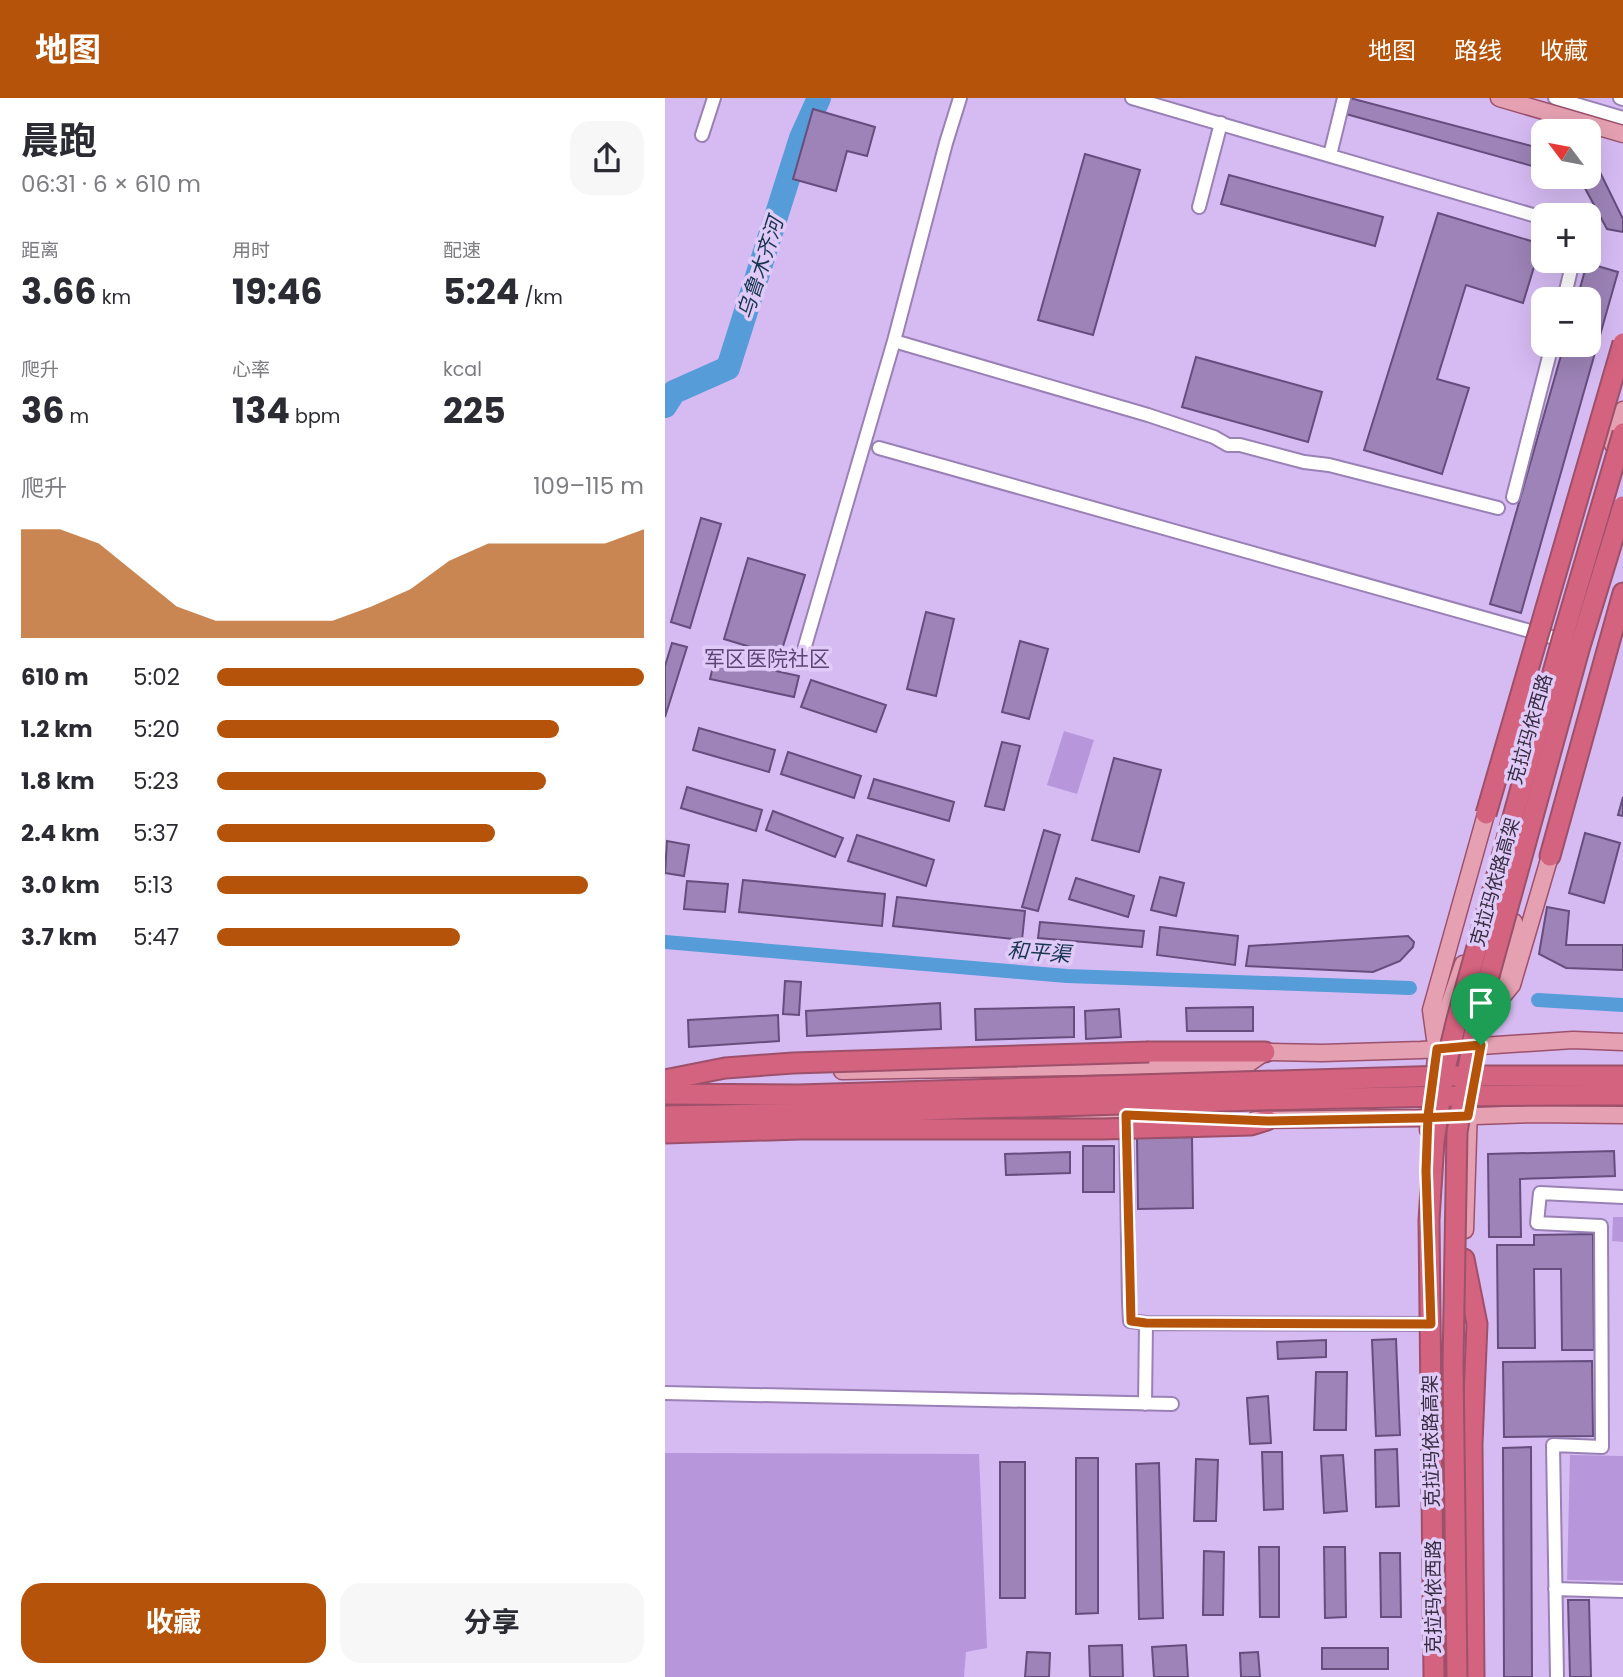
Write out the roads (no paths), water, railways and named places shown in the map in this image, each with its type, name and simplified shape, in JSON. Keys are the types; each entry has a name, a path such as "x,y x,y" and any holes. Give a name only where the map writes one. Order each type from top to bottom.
{"highway":[{"path":"1486,814 1623,343"},
{"name":"克拉玛依路高架","path":"1434,1677 1429,1220 1436,1128 1444,1073 1558,653 1623,433"},
{"name":"克拉玛依路高架","path":"1459,1677 1453,1365 1457,1132 1476,1023 1576,659 1623,506"},
{"path":"1550,856 1623,593"},
{"path":"665,1080 725,1068 793,1063 1149,1052 1265,1052"},
{"path":"665,1094 798,1095 1447,1076 1623,1076"},
{"path":"665,1116 1444,1095 1623,1095"},
{"path":"665,1136 801,1129 1102,1129 1251,1125 1267,1121"},
{"path":"1464,1259 1477,1324 1472,1444 1474,1677"}],"main road":[{"path":"1499,98 1623,134"},
{"name":"克拉玛依西路","path":"1434,1677 1433,1381 1426,1171 1428,1116 1437,1049 1441,1029 1475,929 1533,714 1623,410"},
{"name":"克拉玛依西路","path":"1459,1677 1468,1116 1487,1015 1623,521"},
{"path":"1437,1049 1431,1010 1486,814"},
{"path":"1487,1015 1512,985 1550,856"},
{"path":"665,1073 1248,1064 1265,1052 1437,1049 1573,1040 1623,1042"},
{"path":"665,1136 1126,1115 1267,1121 1534,1114 1623,1115"}],"street":[{"path":"702,135 714,98"},
{"path":"805,646 894,341 960,98"},
{"path":"1132,98 1531,214"},
{"path":"1329,155 1344,98"},
{"path":"1555,98 1623,118"},
{"path":"1199,207 1221,123"},
{"path":"894,341 1148,415 1214,437 1228,445 1240,445 1304,462 1328,465 1498,508"},
{"path":"1513,497 1549,357"},
{"path":"879,448 1589,646"},
{"path":"1126,1115 1131,1321 1431,1324"},
{"path":"1557,1677 1553,1445 1602,1447 1601,1226 1537,1223 1540,1193 1623,1197"},
{"path":"1145,1404 1146,1323"},
{"path":"665,1393 1172,1404"},
{"path":"1555,1590 1623,1591"}],"waterway":[{"name":"乌鲁木齐河","path":"665,406 674,392 728,368 801,138 819,98"},
{"name":"和平渠","path":"665,942 1067,976 1410,988"},
{"path":"1538,1000 1623,1005"}],"district":[{"name":"军区医院社区","path":"767,658"}]}
